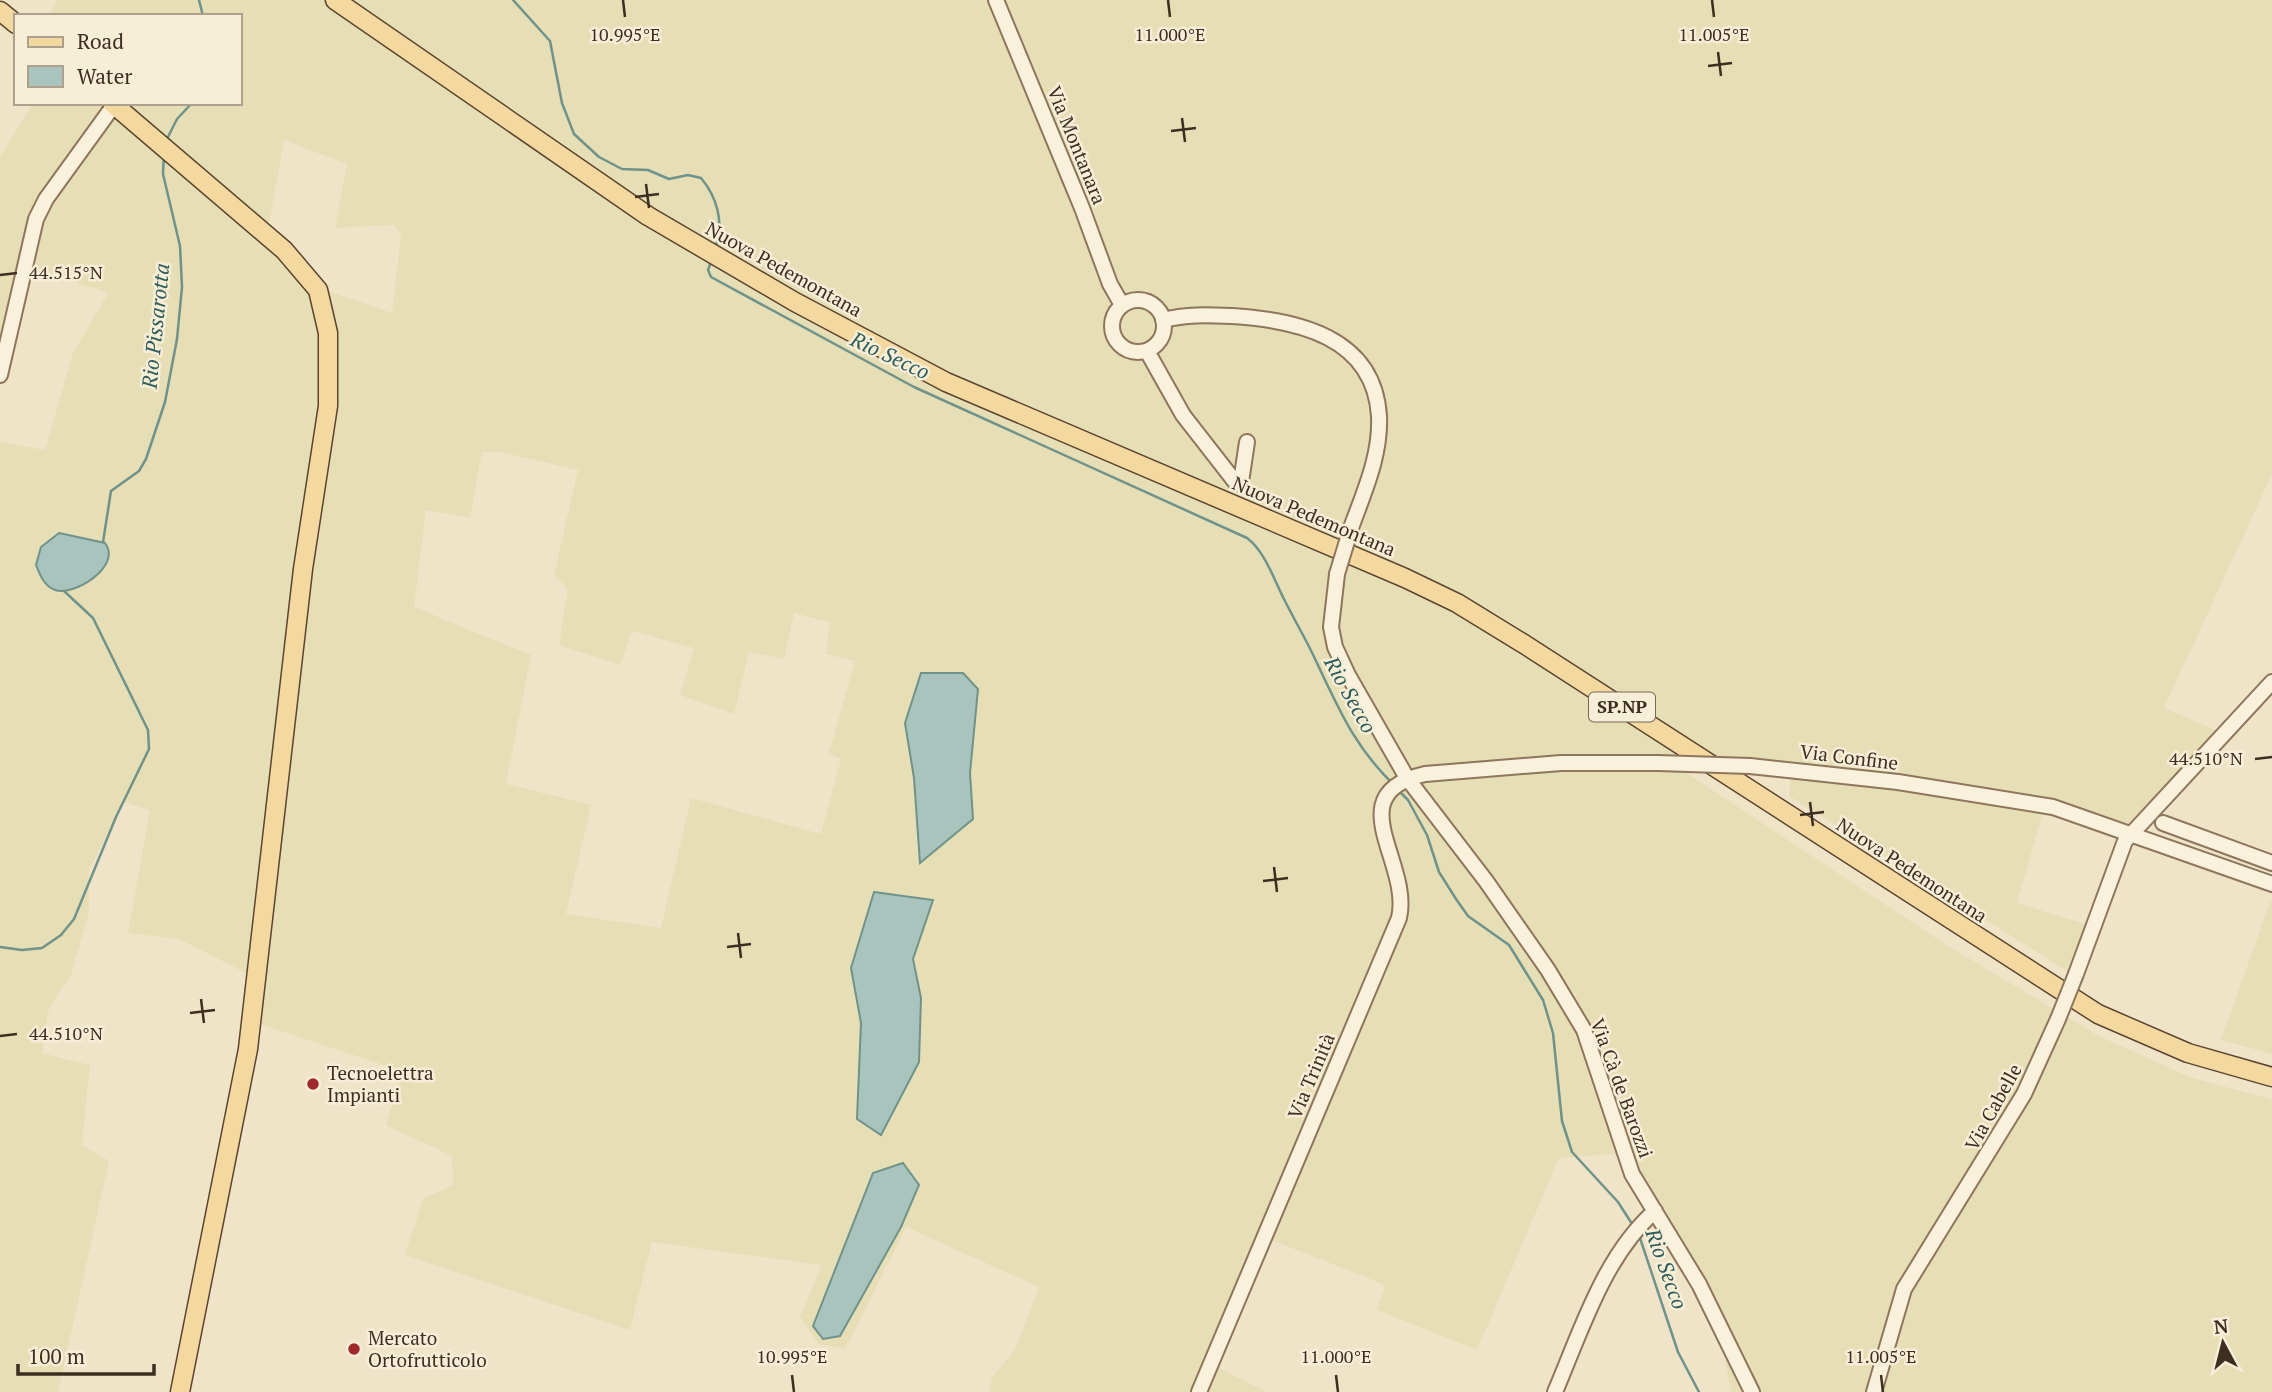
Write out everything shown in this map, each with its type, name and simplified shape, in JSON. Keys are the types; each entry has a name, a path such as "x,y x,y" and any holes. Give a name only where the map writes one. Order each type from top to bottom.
{"main road":[{"name":"Nuova Pedemontana","path":"335,0 648,216 795,302 947,382 1405,578 1457,603 2087,1008 2188,1053 2272,1077"},
{"path":"0,10 14,22"},
{"path":"114,105 284,250 318,289 328,333 328,406 303,569 248,1049 180,1392"}],"street":[{"name":"Via Montanara","path":"996,0 1082,208 1110,284 1122,305"},
{"path":"0,375 36,219 46,199 112,105"},
{"path":"1129,301 1146,301 1154,306 1163,320 1161,338 1147,351 1131,352 1117,343 1113,335 1112,319 1122,305 1129,301"},
{"path":"1163,320 1200,315 1286,321 1326,335 1350,354 1373,389 1379,413 1379,432 1367,485 1350,528 1337,574 1331,609 1335,647 1405,779"},
{"path":"1147,351 1183,415 1236,483 1243,479 1247,442"},
{"name":"Via Cabelle","path":"1874,1392 1904,1289 2024,1094 2076,974 2123,846 2272,682"},
{"name":"Via Confine","path":"1405,779 1562,763 1750,766 1860,777 2053,807 2272,884"},
{"name":"Via Trinità","path":"1199,1392 1399,918 1401,894 1381,805 1390,789 1405,779"},
{"name":"Via Cà de Barozzi","path":"1405,779 1486,881 1548,970 1584,1030 1632,1174 1699,1284 1752,1392"},
{"path":"2163,822 2245,856 2272,863"},
{"path":"2240,874 2245,856"},
{"path":"1555,1392 1595,1298 1637,1227 1654,1211"}],"shaded area":[{"path":"57,0 2272,0 2272,474 2164,708 2220,732 2135,834 2046,802 2017,903 2088,925 2070,973 1789,796 1792,768 1676,766 1945,944 2099,1036 2192,1078 2272,1099 2272,1392 1731,1392 1717,1311 1625,1153 1559,1158 1477,1350 1377,1310 1385,1285 1267,1238 1211,1364 1266,1392 989,1392 992,1378 1016,1348 1039,1287 906,1227 845,1349 819,1344 800,1317 822,1265 652,1242 630,1330 405,1255 423,1199 453,1185 452,1156 386,1125 402,1071 260,1024 250,975 179,939 128,933 150,810 123,802 89,870 89,912 71,975 49,1008 42,1053 90,1065 82,1145 109,1161 58,1392 0,1392 0,442 45,450 73,353 108,293 30,267 0,359 0,157 32,105 242,105 242,14 51,14","holes":["284,140 347,164 335,228 394,225 401,236 392,313 325,290 176,150 269,224","482,452 500,452 578,470 554,575 568,589 559,645 620,665 632,631 694,648 680,695 734,714 749,652 784,659 794,613 830,622 826,654 855,661 829,754 841,759 821,834 691,798 661,928 566,914 591,805 506,784 531,655 414,607 426,510 470,518"]},
{"path":"2270,902 2272,903 2272,1054 2221,1040"}],"water":[{"path":"59,533 105,543 109,552 102,570 93,578 83,585 63,591 48,586 36,565 41,547"},
{"path":"921,673 963,673 978,689 970,773 973,819 920,863 914,778 905,723"},
{"path":"874,892 933,900 913,959 921,998 919,1062 881,1135 857,1119 861,1023 851,968"},
{"path":"903,1163 919,1185 901,1227 840,1336 823,1339 813,1326 873,1173"}],"waterway":[{"name":"Rio Pissarotta","path":"199,0 202,14"},
{"name":"Rio Secco","path":"513,0 550,41 562,103 574,134 599,157 622,169 648,170 669,179 688,175 701,178 718,210 716,246"},
{"name":"Rio Pissarotta","path":"166,141 177,119 190,105"},
{"name":"Rio Pissarotta","path":"103,542 111,491 139,471 146,459 165,402 177,339 182,287 180,246 163,174 164,155"},
{"name":"Rio Secco","path":"711,262 708,270 711,277 914,387 1247,538 1265,559 1348,726 1368,756 1393,784"},
{"name":"Rio Pissarotta","path":"0,947 22,950 42,948 61,935 74,919 116,817 149,749 148,730 93,618 64,591"},
{"name":"Rio Secco","path":"1400,792 1408,800 1427,835 1439,872 1456,899 1468,916 1509,945 1543,1000 1553,1033 1562,1121 1572,1152 1618,1202 1634,1227"},
{"name":"Rio Secco","path":"1639,1235 1678,1352 1699,1392"}],"place":[{"name":"Tecnoelettra Impianti","path":"313,1084"},
{"name":"Mercato Ortofrutticolo","path":"354,1349"}]}
